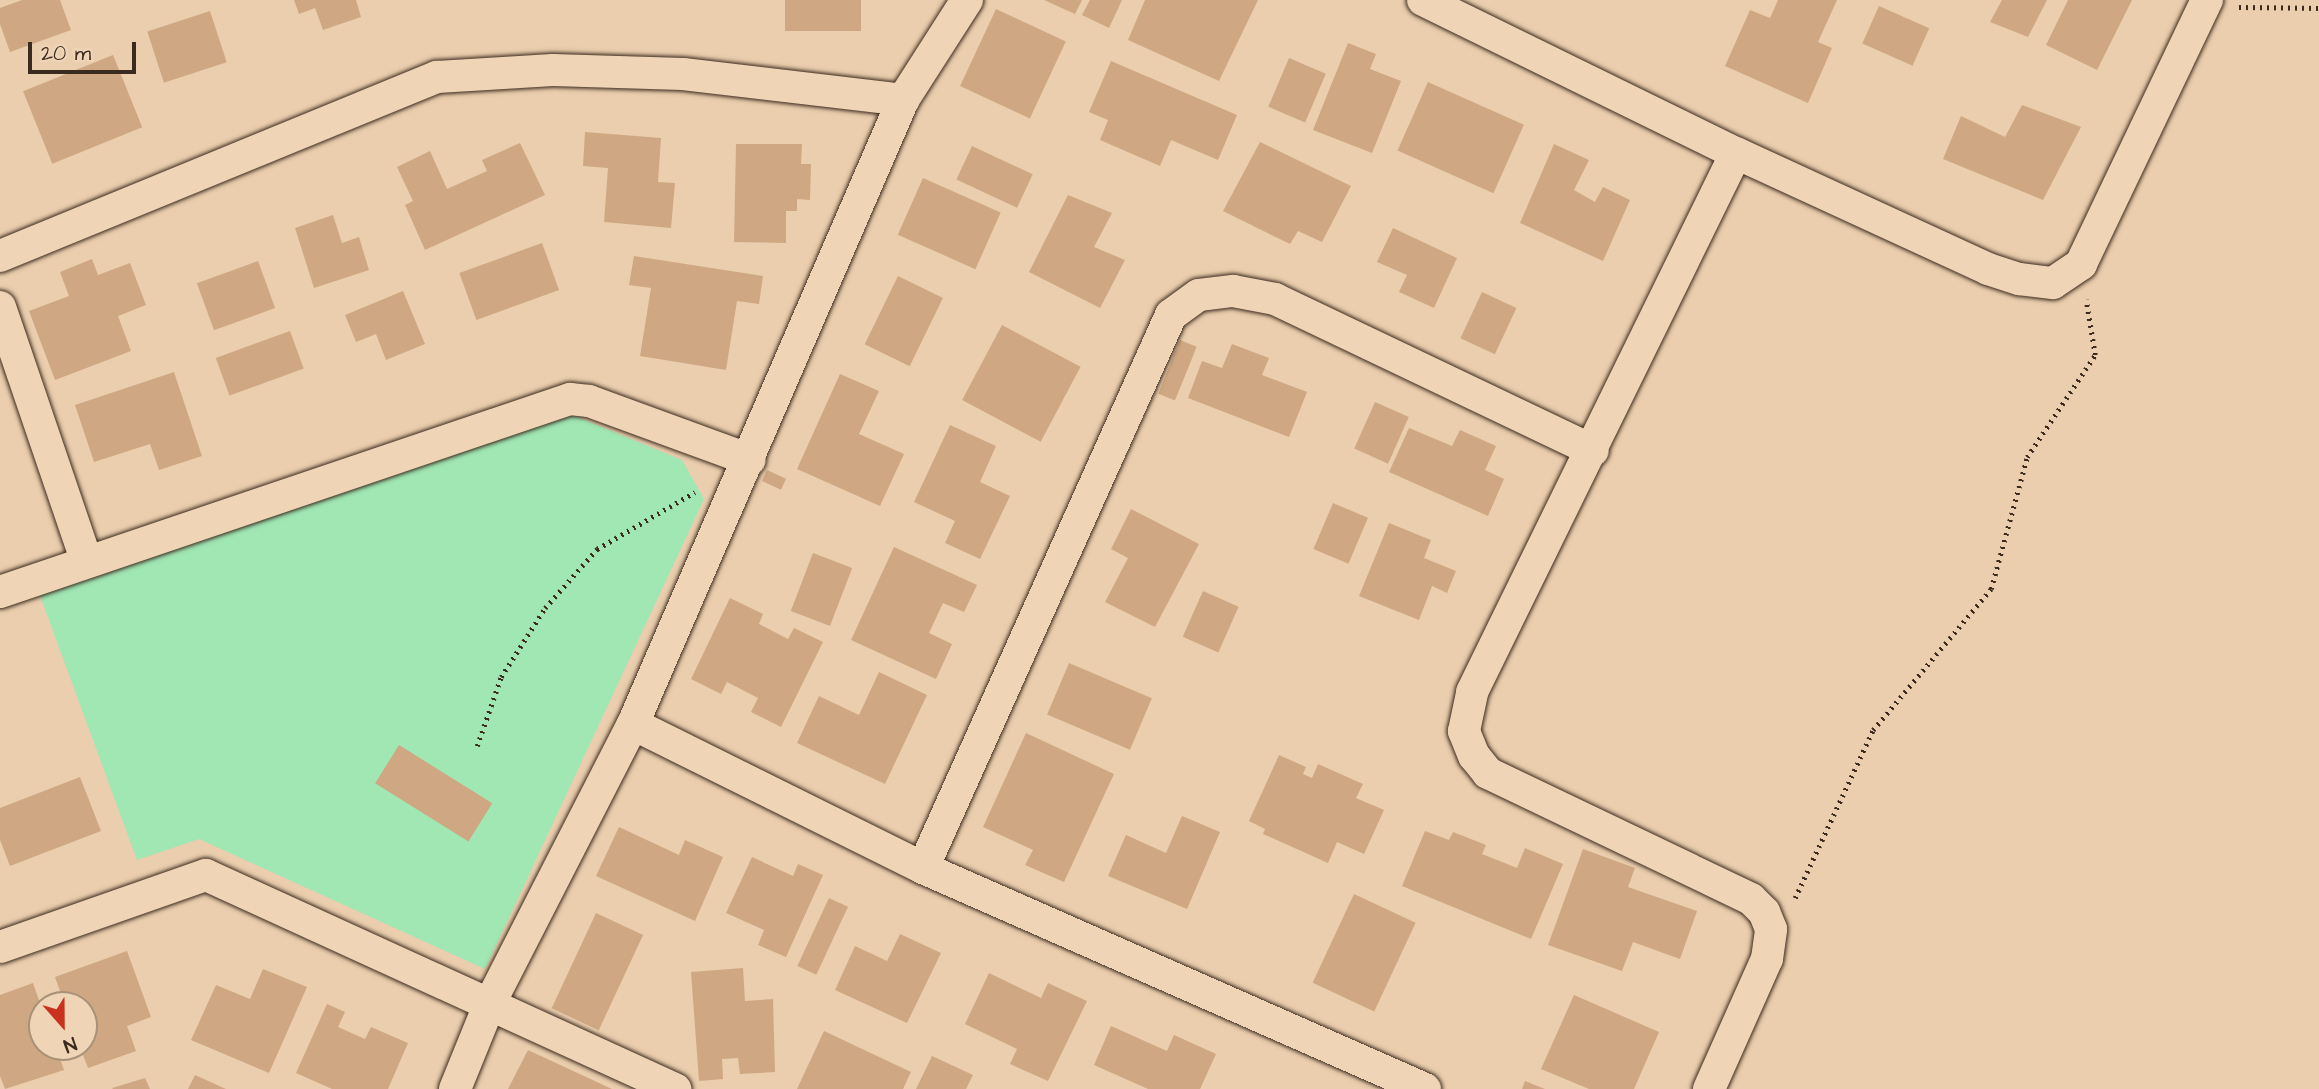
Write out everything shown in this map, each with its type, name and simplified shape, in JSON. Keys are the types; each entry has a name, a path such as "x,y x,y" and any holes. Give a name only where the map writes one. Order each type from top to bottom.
{"street":[{"path":"455,1089 490,1003 633,724 750,460 903,100 967,0"},
{"path":"1423,0 1736,153 2019,279 2053,282 2081,264 2205,3"},
{"path":"0,256 437,77 554,69 683,74 903,100"},
{"path":"1709,1089 1766,959 1771,929 1764,912 1751,899 1488,773 1474,756 1464,731 1472,692 1593,451 1736,153"},
{"path":"923,868 1171,315 1199,295 1233,291 1275,299 1593,451"},
{"path":"0,307 86,560"},
{"path":"0,592 86,560 570,399 589,401 750,460"},
{"path":"633,724 923,868 1425,1089"},
{"path":"0,947 206,875 675,1089"}],"path":[{"path":"2205,3 2319,8"},
{"path":"1789,911 1873,730 1991,589 2027,457 2095,355 2081,264"},
{"path":"477,746 501,677 545,608 597,549 703,487"}],"green space":[{"path":"568,413 682,460 704,499 485,969 199,839 137,860 39,593"}],"building":[{"path":"22,0 60,0 71,30 10,52 0,24 0,8"},
{"path":"294,0 356,0 361,17 323,30 315,8 299,14"},
{"path":"785,0 861,0 861,31 785,31"},
{"path":"1044,0 1082,0 1075,14"},
{"path":"1090,0 1122,0 1109,28 1082,15"},
{"path":"1145,0 1258,0 1219,81 1128,40"},
{"path":"1778,0 1837,0 1818,42 1832,48 1808,103 1725,66 1750,10 1770,18"},
{"path":"2002,0 2047,0 2028,37 1990,22"},
{"path":"2068,0 2132,0 2097,70 2046,45"},
{"path":"1879,6 1929,28 1913,66 1862,43"},
{"path":"996,9 1066,42 1030,119 960,86"},
{"path":"210,11 227,62 164,83 147,31"},
{"path":"1348,43 1376,54 1370,69 1401,81 1372,153 1313,130"},
{"path":"113,55 142,127 52,164 23,91"},
{"path":"1289,58 1326,74 1305,122 1268,107"},
{"path":"1111,61 1237,115 1218,160 1171,140 1160,166 1100,140 1108,120 1089,112"},
{"path":"1428,82 1524,125 1493,193 1397,151"},
{"path":"2022,105 2081,127 2043,200 1943,159 1961,116 2005,137"},
{"path":"585,132 661,138 658,182 675,183 671,228 604,222 608,168 583,166"},
{"path":"1260,142 1351,186 1322,242 1298,231 1290,244 1223,211"},
{"path":"520,143 545,195 425,250 405,205 413,201 397,167 430,151 447,189 487,171 482,160"},
{"path":"736,144 802,144 801,164 811,164 810,200 797,199 797,211 786,211 786,243 734,242"},
{"path":"1554,144 1589,160 1574,190 1595,202 1603,187 1630,200 1603,261 1520,223"},
{"path":"972,146 1033,174 1017,208 956,180"},
{"path":"923,178 1001,213 975,269 898,235"},
{"path":"1068,195 1112,213 1094,247 1125,260 1100,308 1029,272"},
{"path":"333,215 342,243 359,237 369,270 314,288 295,228"},
{"path":"1393,228 1457,258 1434,308 1399,292 1407,275 1377,262"},
{"path":"542,243 559,290 476,320 459,273"},
{"path":"634,256 763,276 759,304 737,301 726,370 640,356 651,288 629,285"},
{"path":"92,259 98,275 130,263 146,305 118,316 131,351 55,380 29,311 69,296 60,272"},
{"path":"258,261 275,308 214,330 197,283"},
{"path":"898,276 943,298 910,366 865,344"},
{"path":"403,291 425,344 386,360 376,334 356,342 345,315"},
{"path":"1482,292 1516,308 1495,354 1460,338"},
{"path":"1002,325 1081,367 1041,442 962,400"},
{"path":"290,331 304,369 229,396 216,358"},
{"path":"1180,340 1197,347 1175,401 1158,394"},
{"path":"1232,344 1269,358 1262,375 1307,392 1289,437 1188,398 1202,361 1222,368"},
{"path":"174,372 202,456 159,470 150,444 94,462 75,405"},
{"path":"840,374 879,391 859,434 904,454 880,506 797,469"},
{"path":"1375,402 1409,417 1388,464 1354,449"},
{"path":"950,425 996,446 980,482 1010,496 980,559 945,543 955,521 914,502"},
{"path":"1409,428 1452,446 1460,430 1496,446 1485,470 1504,479 1488,516 1389,472"},
{"path":"767,470 786,479 781,490 762,481"},
{"path":"1333,503 1368,518 1348,564 1313,549"},
{"path":"1131,509 1199,544 1155,627 1105,602 1128,558 1111,549"},
{"path":"1389,523 1431,540 1424,558 1456,571 1447,593 1432,586 1419,620 1359,596"},
{"path":"894,547 977,585 964,612 943,603 929,633 952,644 936,679 851,640"},
{"path":"813,553 852,568 830,626 791,611"},
{"path":"1203,591 1239,607 1218,653 1183,637"},
{"path":"730,598 763,614 759,624 788,639 794,628 823,642 781,727 751,712 758,698 727,682 721,694 691,679"},
{"path":"1069,663 1152,698 1130,750 1047,715"},
{"path":"879,672 927,695 885,784 797,743 819,696 859,715"},
{"path":"1026,733 1114,774 1064,882 1025,865 1033,850 983,827"},
{"path":"399,745 492,803 468,841 375,783"},
{"path":"1279,755 1306,767 1303,774 1312,778 1318,764 1363,784 1356,798 1384,810 1364,854 1337,842 1328,863 1263,834 1265,829 1249,821"},
{"path":"80,777 101,831 10,866 0,840 0,808"},
{"path":"1182,816 1220,832 1187,909 1108,876 1126,835 1166,853"},
{"path":"619,827 679,855 685,840 723,857 695,921 596,876"},
{"path":"1425,831 1449,840 1453,832 1486,845 1482,854 1517,868 1525,848 1563,864 1531,939 1402,886"},
{"path":"1583,849 1635,868 1628,887 1697,911 1680,959 1633,942 1622,971 1548,945"},
{"path":"752,857 793,876 798,864 823,875 786,957 758,945 764,930 726,913"},
{"path":"1354,894 1416,923 1374,1012 1313,983"},
{"path":"829,898 848,907 816,975 797,966"},
{"path":"596,913 643,935 599,1030 552,1008"},
{"path":"900,934 941,953 907,1023 835,990 855,946 887,961"},
{"path":"127,951 151,1017 127,1026 136,1051 88,1068 85,1061 98,1061 98,991 60,991 55,977"},
{"path":"743,968 745,1001 773,999 775,1072 740,1074 738,1058 722,1059 723,1079 699,1081 691,972"},
{"path":"263,969 307,987 269,1073 191,1040 216,985 250,999"},
{"path":"989,973 1041,998 1048,983 1087,1001 1048,1081 1010,1064 1017,1049 965,1024"},
{"path":"33,983 36,991 28,991 28,1061 61,1061 64,1070 5,1089 0,1076 0,995"},
{"path":"1574,995 1659,1032 1634,1089 1589,1089 1541,1069"},
{"path":"327,1004 345,1012 338,1027 365,1039 371,1027 408,1043 388,1089 332,1089 296,1073"},
{"path":"1111,1026 1167,1051 1174,1035 1216,1054 1200,1089 1148,1089 1094,1065"},
{"path":"824,1031 911,1072 903,1089 797,1089"},
{"path":"528,1050 612,1089 508,1089"},
{"path":"932,1056 973,1075 966,1089 916,1089"},
{"path":"195,1075 226,1089 188,1089"},
{"path":"145,1078 150,1089 112,1088"},
{"path":"1525,1081 1545,1089 1522,1089"}]}
